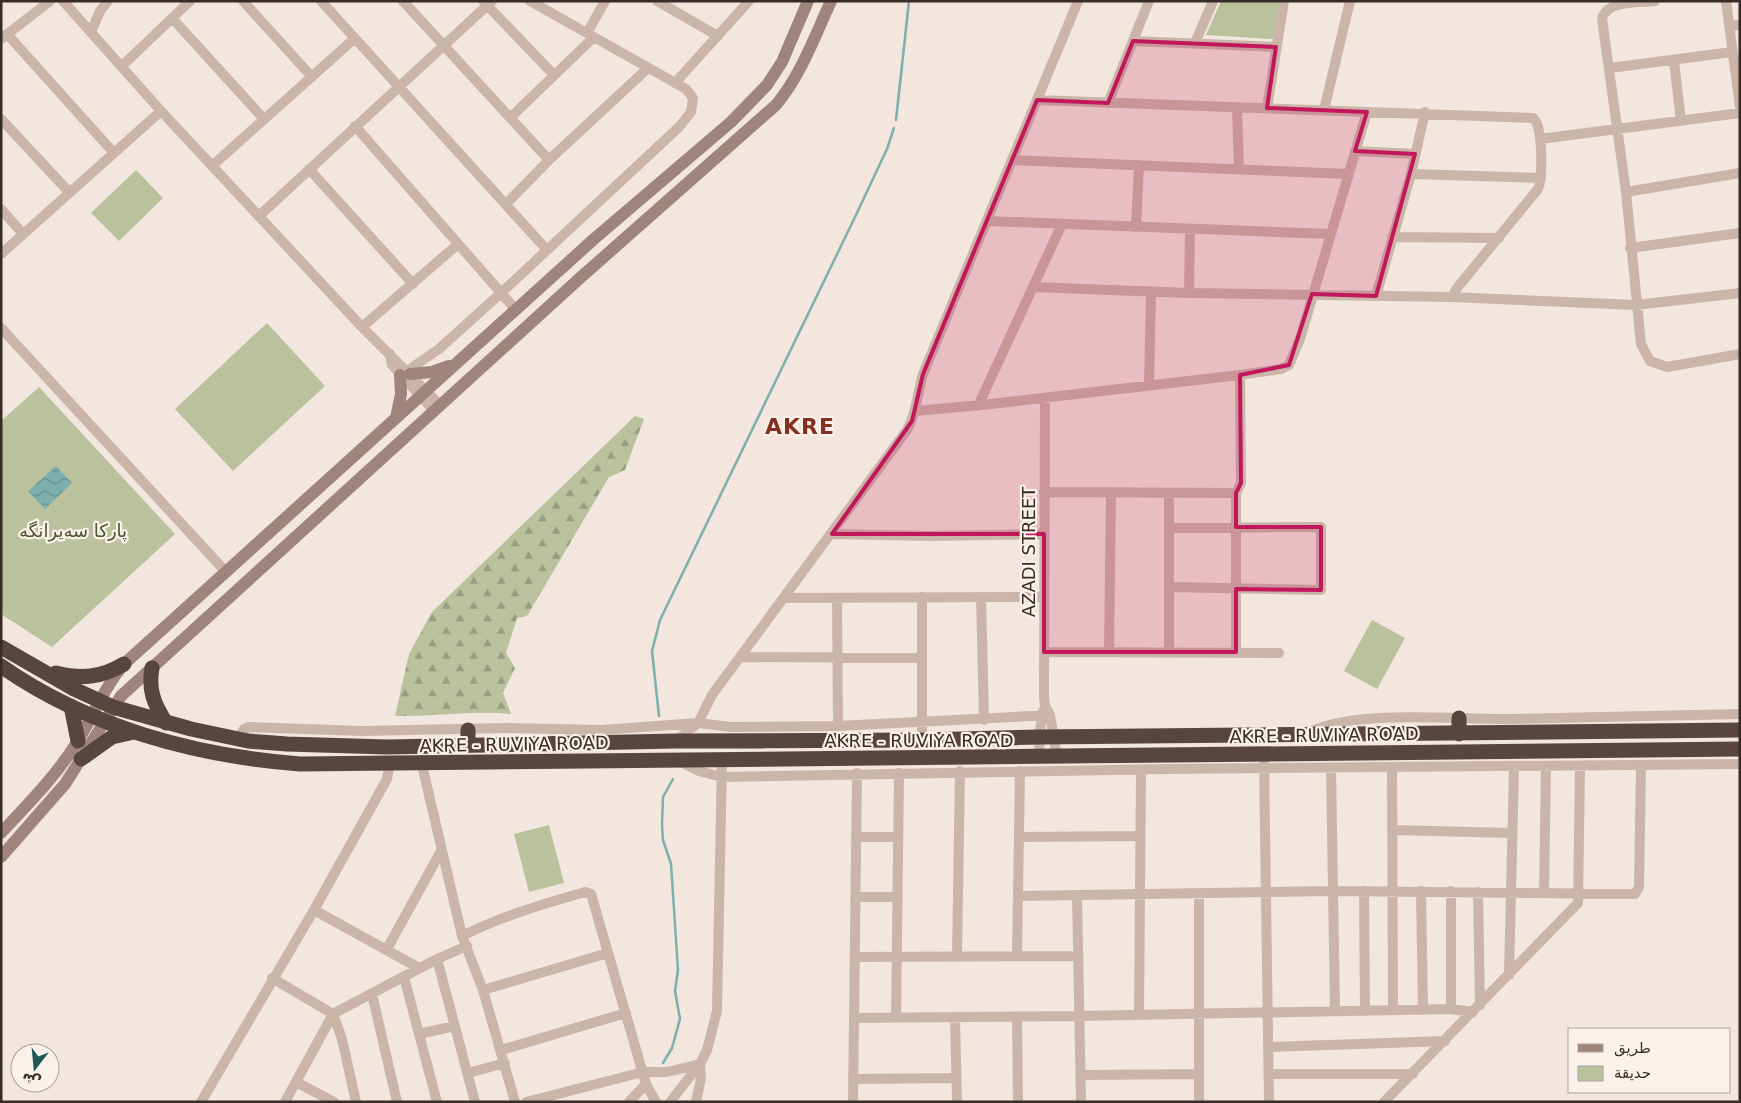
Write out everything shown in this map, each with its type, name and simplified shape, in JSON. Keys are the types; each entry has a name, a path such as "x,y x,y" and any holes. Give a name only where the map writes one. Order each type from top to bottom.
{"highway":[{"path":"1,647 45,671 73,677 88,678 105,674 124,664"},
{"name":"AKRE - RUVIYA ROAD","path":"1,666 25,683 71,706 135,732 211,753 265,762 300,764 422,765 722,760 1040,758 1166,762 1264,761 1740,749"},
{"path":"152,668 150,682 152,696 166,723"},
{"name":"AKRE - RUVIYA ROAD","path":"45,671 74,689 113,707 166,723 237,738 322,746 468,737 676,741 922,740 1740,730"},
{"path":"71,706 78,741"},
{"path":"1459,718 1459,734"},
{"path":"81,759 112,738 135,732"}],"main road":[{"path":"1,857 65,784 81,759 98,718 99,700 109,682 124,664 594,239 731,122 766,85 782,62 808,1"},
{"path":"1,833 49,781 78,741 98,718 113,707 121,696 608,253 776,105 787,92 800,68 831,1"},
{"path":"594,239 608,253"},
{"path":"396,418 406,373 432,372 458,362"},
{"path":"261,542 274,556"}],"street":[{"path":"50,1 4,36 114,153"},
{"path":"64,1 161,111 362,327 390,354 392,365 406,373 437,408"},
{"path":"91,32 100,11 108,1"},
{"path":"122,66 190,1"},
{"path":"243,1 312,77"},
{"path":"321,1 547,250"},
{"path":"403,1 549,160"},
{"path":"406,373 439,348 501,294 686,119 693,107 691,93 530,1"},
{"path":"511,117 554,76 590,35 605,1"},
{"path":"657,1 718,36"},
{"path":"675,83 749,1"},
{"path":"676,741 698,723 712,695 907,430 916,410 916,401 923,374 1078,1"},
{"path":"1108,103 1149,1"},
{"path":"1195,43 1213,1"},
{"path":"1267,108 1284,1"},
{"path":"1324,110 1350,1"},
{"path":"1600,1 1619,130 1640,344 1644,354 1654,364 1667,367 1740,354"},
{"path":"1602,15 1612,6 1655,1"},
{"path":"1726,1 1734,25 1732,52 1740,107"},
{"path":"259,216 444,46 488,2 554,76"},
{"path":"172,18 264,119"},
{"path":"213,165 354,38"},
{"path":"1133,41 1276,47"},
{"path":"1610,68 1732,52"},
{"path":"1674,61 1681,121"},
{"path":"506,204 549,160 648,68"},
{"path":"1036,100 1367,112 1425,112 1533,118 1540,126 1540,178 1535,194 1457,288 1452,297"},
{"path":"1238,107 1239,169"},
{"path":"1,254 161,111"},
{"path":"916,410 978,406 1240,375 1281,370 1289,365 1300,339 1367,112"},
{"path":"1376,296 1411,174 1425,112"},
{"path":"1540,140 1740,113"},
{"path":"1,119 69,192"},
{"path":"355,126 457,245 516,310"},
{"path":"1356,150 1415,154"},
{"path":"1012,160 1348,174"},
{"path":"1136,226 1139,165"},
{"path":"309,169 413,284"},
{"path":"1411,174 1540,178"},
{"path":"1626,192 1740,174"},
{"path":"1,209 23,234"},
{"path":"987,220 1330,234"},
{"path":"978,406 1062,224"},
{"path":"1189,293 1190,229"},
{"path":"1630,248 1740,233"},
{"path":"1392,237 1499,238"},
{"path":"362,327 457,245"},
{"path":"1033,288 1189,293 1452,297 1636,305 1740,293"},
{"path":"1149,385 1151,292"},
{"path":"1,328 226,572"},
{"path":"1236,652 1236,493 1241,483 1240,375"},
{"name":"AZADI STREET","path":"1040,758 1047,737 1044,652 1045,398"},
{"path":"1044,492 1236,493"},
{"path":"1109,652 1111,493"},
{"path":"1169,493 1169,652"},
{"path":"1169,528 1321,527 1322,590 1169,587"},
{"path":"832,534 931,536 1044,534"},
{"path":"785,598 1044,596"},
{"path":"922,597 922,740"},
{"path":"981,597 984,720"},
{"path":"838,598 838,726"},
{"path":"1044,652 1279,653"},
{"path":"740,657 922,658"},
{"path":"468,737 698,723 731,727 922,723 984,720 1046,712"},
{"name":"AZADI STREET","path":"1046,712 1047,737 1057,758"},
{"path":"1304,736 1330,724 1351,720 1740,714"},
{"path":"698,723 706,740"},
{"path":"670,1102 700,1064 707,1050 717,1011 722,760"},
{"path":"679,761 700,771 722,777 857,773 1142,770 1166,762"},
{"path":"1269,1102 1264,761 1331,768 1740,764"},
{"path":"201,1102 272,978 314,910 387,779 390,764"},
{"path":"422,765 462,936 482,990 515,1102"},
{"path":"1384,1102 1578,904 1580,766"},
{"path":"1019,896 1332,891 1632,894 1639,890 1641,766"},
{"path":"1392,767 1393,1010"},
{"path":"1509,975 1514,767"},
{"path":"1544,893 1546,767"},
{"path":"1331,768 1335,1011"},
{"path":"1139,1015 1138,894 1142,770"},
{"path":"1017,956 1020,771"},
{"path":"957,956 960,772"},
{"path":"853,1102 857,773"},
{"path":"896,1018 899,773"},
{"path":"1392,830 1511,833"},
{"path":"1020,837 1140,836"},
{"path":"856,837 898,837"},
{"path":"387,949 441,851"},
{"path":"1364,891 1365,1011"},
{"path":"1421,891 1423,1010"},
{"path":"1451,891 1451,1009"},
{"path":"462,936 494,920 588,892 591,894 646,1084 656,1102"},
{"path":"1477,1009 1478,892"},
{"path":"1199,893 1199,1102"},
{"path":"1077,895 1081,1102"},
{"path":"855,897 897,897"},
{"path":"314,910 419,968"},
{"path":"285,1102 333,1014 436,959 467,946"},
{"path":"482,990 608,953"},
{"path":"855,957 1078,956"},
{"path":"436,959 475,1102"},
{"path":"404,976 437,1102"},
{"path":"272,978 333,1014 342,1039 356,1102"},
{"path":"372,994 397,1102"},
{"path":"854,1018 1477,1009"},
{"path":"501,1050 626,1013"},
{"path":"955,1017 957,1102"},
{"path":"1017,1017 1018,1102"},
{"path":"419,1034 455,1026"},
{"path":"1268,1047 1445,1041"},
{"path":"468,1073 504,1063"},
{"path":"526,1102 643,1072 667,1072 700,1064"},
{"path":"696,1102 700,1064"},
{"path":"1269,1074 1345,1072 1413,1074"},
{"path":"1081,1075 1199,1074"},
{"path":"853,1079 956,1078"},
{"path":"296,1082 334,1102"},
{"path":"629,1102 646,1084"}],"highlighted area":[{"path":"1133,41 1276,47 1267,108 1367,112 1355,151 1415,154 1376,296 1312,294 1289,365 1240,375 1241,483 1236,493 1236,527 1321,527 1321,590 1236,589 1236,652 1044,652 1044,534 832,534 912,421 923,374 1037,100 1108,103"}],"green space":[{"path":"1221,1 1280,1 1274,39 1206,35"},
{"path":"136,170 163,198 119,241 91,213"},
{"path":"267,323 325,386 233,471 175,409"},
{"name":"پارکا سەیرانگه","path":"39,387 175,534 52,647 1,614 1,421"},
{"path":"635,416 644,419 625,470 609,477 527,616 517,618 506,653 515,668 503,693 511,714 395,716 409,654 432,612"},
{"path":"1372,620 1405,638 1377,689 1344,671"},
{"path":"549,825 564,883 529,892 514,834"}],"water":[{"path":"56,466 72,483 45,509 28,491"}],"waterway":[{"path":"896,120 909,1"},
{"path":"659,716 652,651 660,620 856,215 887,149 894,128"},
{"path":"663,1063 672,1048 680,1019 675,991 678,970 671,864 663,840 662,825 663,797 673,779"}],"district":[{"name":"AKRE","path":"800,426"}]}
